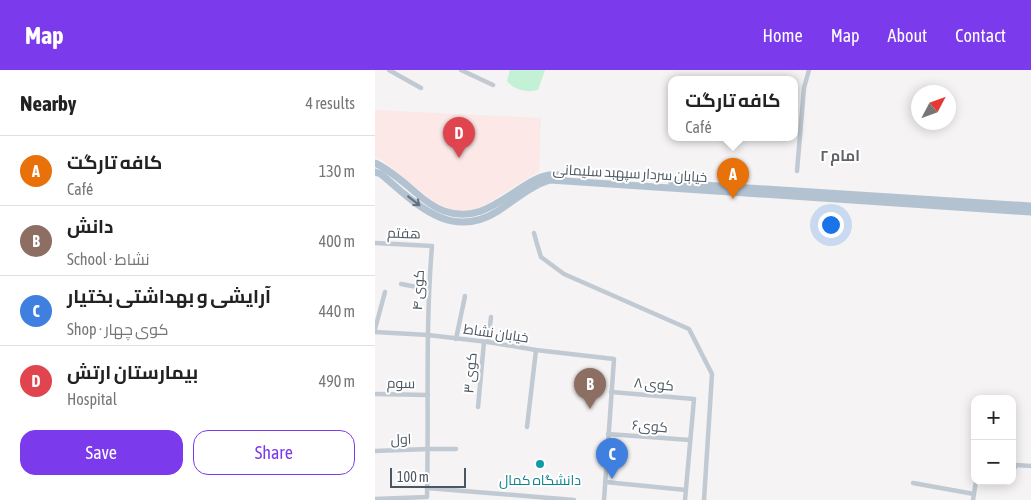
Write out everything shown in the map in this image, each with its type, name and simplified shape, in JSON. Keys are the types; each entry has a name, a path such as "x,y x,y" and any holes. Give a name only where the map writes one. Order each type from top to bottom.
{"main road":[{"name":"خیابان سردار سپهبد سلیمانی","path":"375,162 395,175 431,206 444,212 461,215 482,212 497,205 537,179 550,174 1031,206"},
{"name":"خیابان سردار سپهبد سلیمانی","path":"375,172 381,174 428,212 440,218 465,222 487,218 534,186 550,180 1031,212"}],"street":[{"path":"389,70 421,88"},
{"path":"461,70 493,85"},
{"path":"797,171 804,88 809,70"},
{"path":"534,233 541,257 564,274 689,329 712,374 705,500"},
{"name":"هفتم","path":"375,243 432,246"},
{"name":"کوی ۴","path":"427,488 428,289 432,246"},
{"path":"401,284 428,289"},
{"path":"375,331 385,292"},
{"path":"456,339 465,296"},
{"path":"486,342 491,317"},
{"name":"خیابان نشاط","path":"375,331 428,335 536,350 614,358 611,392"},
{"name":"کوی ۳","path":"478,407 486,342"},
{"path":"527,427 536,350"},
{"path":"604,500 611,392"},
{"name":"کوی ۸","path":"611,392 694,399 691,440"},
{"name":"سوم","path":"375,394 427,395"},
{"name":"کوی۶","path":"608,434 691,440"},
{"path":"685,500 691,440"},
{"name":"اول","path":"375,451 456,449"},
{"path":"1016,464 1031,466"},
{"path":"605,482 686,490"},
{"path":"913,483 974,494"},
{"path":"973,500 975,485"},
{"path":"375,499 427,497 427,488 574,500"}],"shaded area":[{"path":"375,110 541,118 539,171 482,207 470,210 454,210 435,203 382,160 375,157"}],"green space":[{"path":"510,70 545,70 538,90 530,91 517,89 507,81"}],"place":[{"name":"بیمارستان ارتش","path":"459,158"},
{"name":"کافه تارگت","path":"733,199"},
{"name":"دانش","path":"590,409"},
{"name":"دانشگاه کمال","path":"540,464"},
{"name":"آرایشی و بهداشتی بختیار","path":"612,479"}],"district":[{"name":"امام ۲","path":"840,156"}]}
